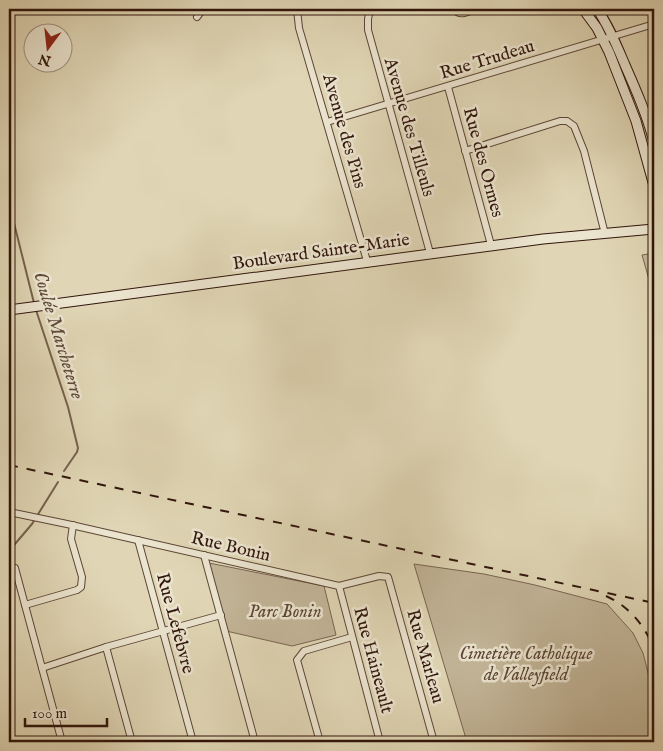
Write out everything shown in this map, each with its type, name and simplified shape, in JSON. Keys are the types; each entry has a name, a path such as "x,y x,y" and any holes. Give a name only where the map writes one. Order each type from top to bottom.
{"street":[{"path":"197,17 203,9"},
{"name":"Avenue des Pins","path":"297,9 300,28 367,261"},
{"name":"Avenue des Tilleuls","path":"370,9 368,30 430,253"},
{"path":"454,9 462,14 476,9"},
{"path":"583,9 604,40 636,120 654,186"},
{"path":"597,9 613,37 641,102 654,142"},
{"name":"Rue Trudeau","path":"327,122 654,24"},
{"name":"Rue des Ormes","path":"448,87 491,246"},
{"path":"465,150 560,121 567,121 574,126 584,151 605,234"},
{"name":"Boulevard Sainte-Marie","path":"9,310 430,253 543,239 654,229"},
{"name":"Boulevard Sainte-Marie","path":"638,231 654,237"},
{"name":"Rue Bonin","path":"9,512 70,524 339,586 379,576 388,577"},
{"path":"25,605 81,588 82,577 70,539 70,524"},
{"name":"Rue Lefebvre","path":"138,540 193,742"},
{"path":"204,555 255,742"},
{"path":"15,568 62,742"},
{"path":"9,578 17,576"},
{"name":"Rue Marleau","path":"388,577 434,742"},
{"name":"Rue Haineault","path":"339,586 380,742"},
{"path":"42,668 106,647 221,615"},
{"path":"320,742 297,660 304,651 352,637"},
{"path":"106,647 132,742"}],"green space":[{"path":"654,253 654,297 642,255"},
{"name":"Parc Bonin","path":"209,563 324,586 336,635 292,646 226,631"},
{"name":"Cimetière Catholique de Valleyfield","path":"414,564 484,574 607,604 633,633 643,653 654,696 654,742 467,742"}],"waterway":[{"name":"Coulée Marcheterre","path":"9,203 34,303"},
{"name":"Coulée Marcheterre","path":"36,310 68,407 78,448 64,471"},
{"name":"Coulée Marcheterre","path":"9,551 32,524 58,482"}],"railway":[{"path":"9,465 654,603"},
{"path":"606,596 630,612 642,626 654,652"}]}
